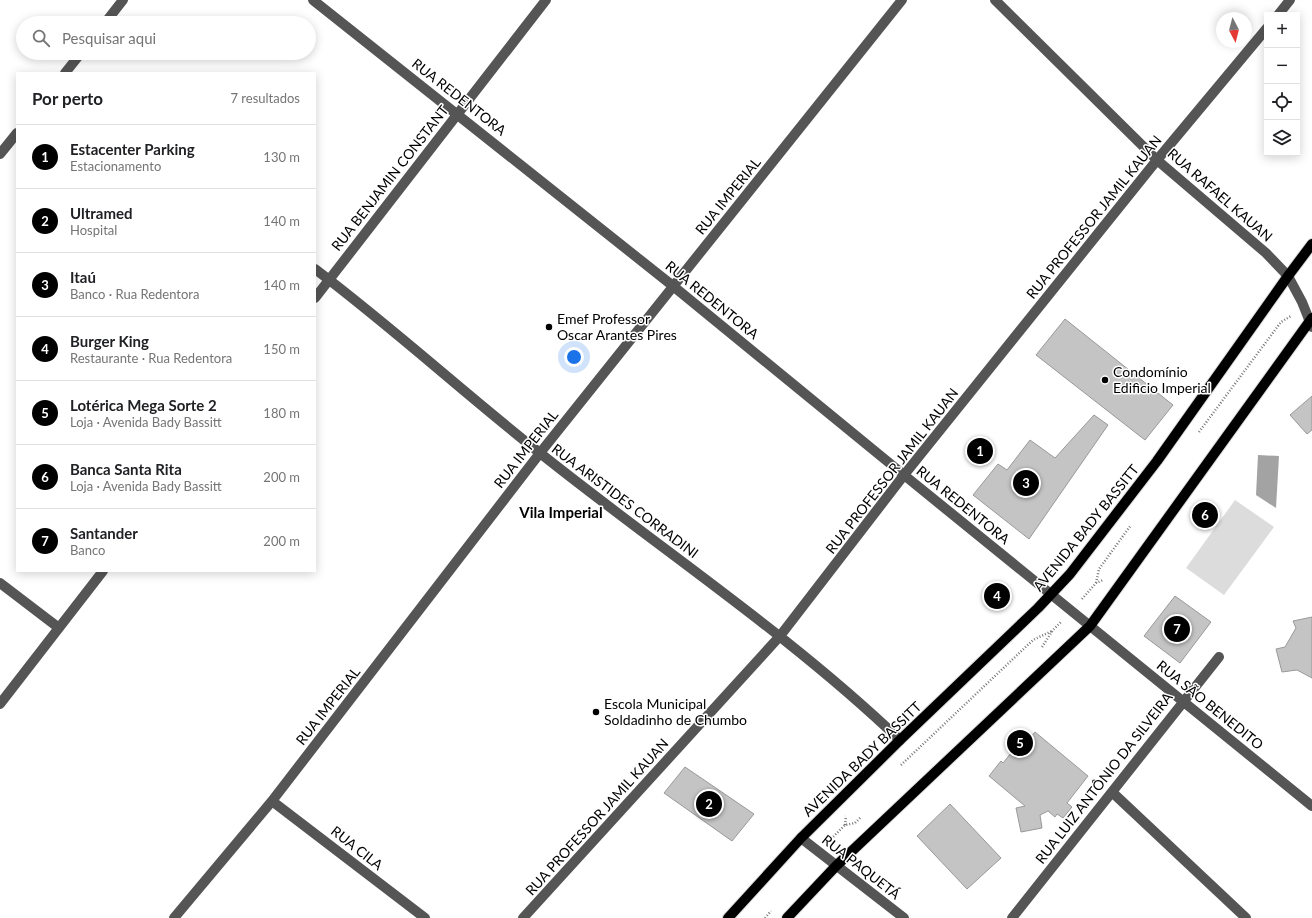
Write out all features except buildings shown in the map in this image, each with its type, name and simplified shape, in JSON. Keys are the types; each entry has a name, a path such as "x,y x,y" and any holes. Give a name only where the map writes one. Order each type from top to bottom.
{"main road":[{"name":"AVENIDA BADY BASSITT","path":"728,918 801,838 900,740 1051,595 1070,574 1157,461 1312,244"},
{"path":"787,918 836,866 1090,626 1311,322"}],"street":[{"path":"110,16 123,0"},
{"name":"RUA REDENTORA","path":"313,0 673,286 1090,626"},
{"name":"RUA BENJAMIN CONSTANT","path":"316,297 546,0"},
{"name":"RUA IMPERIAL","path":"174,918 272,800 540,454 902,0"},
{"name":"RUA RAFAEL KAUAN","path":"995,0 1157,160 1266,254 1288,276 1311,322"},
{"path":"1280,12 1290,0"},
{"name":"RUA PROFESSOR JAMIL KAUAN","path":"523,918 780,636 904,475 1157,160 1264,32"},
{"path":"66,72 75,60"},
{"path":"1,152 16,134"},
{"name":"RUA ARISTIDES CORRADINI","path":"316,269 540,454 780,636 880,721 900,740"},
{"path":"0,704 102,572"},
{"path":"0,583 59,628"},
{"name":"RUA SÃO BENEDITO","path":"1090,626 1312,806"},
{"name":"RUA LUIZ ANTÔNIO DA SILVEIRA","path":"1012,918 1219,657"},
{"path":"1112,792 1246,918"},
{"name":"RUA CILA","path":"272,800 425,918"},
{"name":"RUA PAQUETÁ","path":"801,838 904,918"}],"path":[{"path":"897,768 1034,640 1053,630"},
{"path":"845,825 846,815"}],"shaded area":[{"path":"1258,455 1279,456 1276,508 1256,495"},
{"path":"1235,500 1274,527 1224,595 1186,568"}],"place":[{"name":"Emef Professor Oscar Arantes Pires","path":"549,327"},
{"name":"Condomínio Edifìcio Imperial","path":"1105,380"},
{"name":"Estacenter Parking","path":"980,451"},
{"name":"Itaú","path":"1026,483"},
{"name":"Banca Santa Rita","path":"1205,515"},
{"name":"Burger King","path":"997,596"},
{"name":"Santander","path":"1177,629"},
{"name":"Escola Municipal Soldadinho de Chumbo","path":"596,712"},
{"name":"Lotérica Mega Sorte 2","path":"1020,743"},
{"name":"Ultramed","path":"709,804"}],"district":[{"name":"Vila Imperial","path":"561,513"}]}
